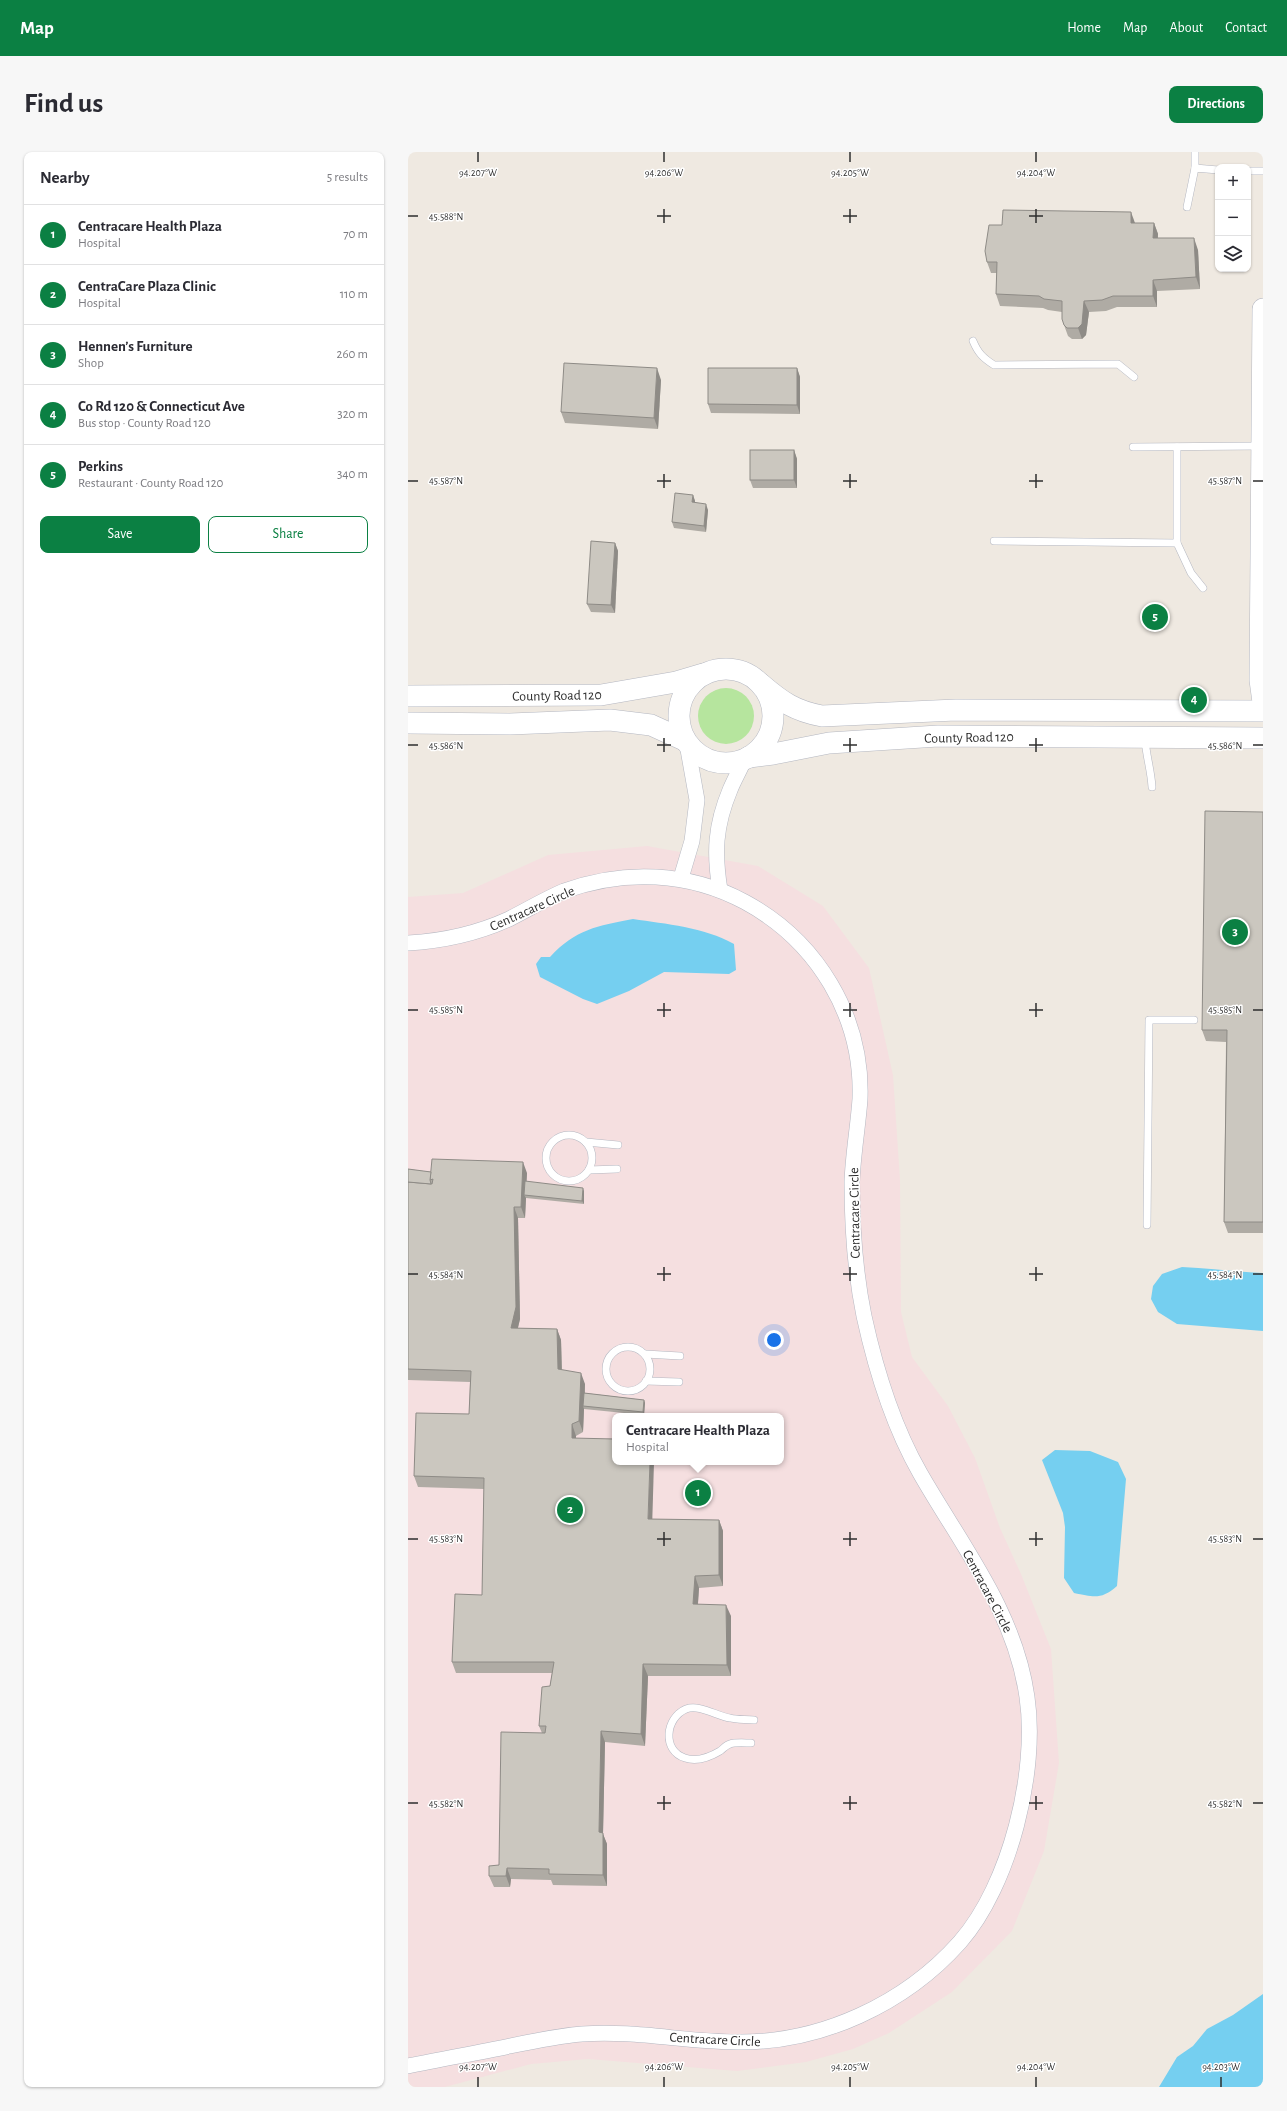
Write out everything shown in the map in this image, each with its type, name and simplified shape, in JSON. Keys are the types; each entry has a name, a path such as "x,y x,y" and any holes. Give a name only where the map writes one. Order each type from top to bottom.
{"street":[{"path":"1263,309 1260,680 1263,702"},
{"path":"681,878 694,834 697,800 686,742 678,719 679,705 684,693 692,682 704,674 715,670 734,670 751,676 761,684 770,701 773,720 770,732 764,744 746,759 730,789 718,831 716,863 720,890"},
{"name":"County Road 120","path":"408,696 601,696 676,682 704,674"},
{"name":"County Road 120","path":"761,684 790,707 803,713 822,716 956,710 1263,711"},
{"name":"County Road 120","path":"408,723 547,723 610,720 651,725 686,742"},
{"name":"County Road 120","path":"746,759 829,743 953,736 1145,736 1263,738"},
{"path":"686,742 696,753 707,760 719,763 732,763 746,759"},
{"name":"Centracare Circle","path":"408,943 453,939 485,929 513,917 542,901 591,883 648,875 681,878 720,890 749,904 800,942 823,970 839,997 851,1030 858,1061 860,1096 852,1175 855,1264 865,1318 880,1383 914,1462 982,1574 1000,1609 1015,1644 1022,1669 1028,1709 1027,1762 1018,1819 999,1875 985,1906 961,1940 933,1968 902,1992 867,2011 839,2023 809,2034 772,2041 736,2042 658,2036 588,2033 556,2037 408,2066"}],"lane":[{"path":"1187,207 1195,168 1194,152"},
{"path":"1195,168 1215,170"},
{"path":"1251,171 1263,171"},
{"path":"973,341 977,351 983,358 994,365 1118,364 1134,377"},
{"path":"1133,447 1262,446"},
{"path":"1176,447 1178,543 1191,573 1203,588"},
{"path":"994,541 1178,543"},
{"path":"1145,736 1146,751 1151,768 1152,787"},
{"path":"1147,1225 1149,1020 1194,1020"},
{"path":"589,1170 592,1155 586,1142 579,1137 564,1135 551,1143 546,1157 550,1172 563,1180 578,1179 589,1170 617,1169"},
{"path":"586,1142 618,1145"},
{"path":"645,1354 650,1368 646,1381 635,1390 620,1390 609,1381 606,1367 612,1353 625,1346 632,1347 645,1354 680,1356"},
{"path":"646,1381 679,1382"},
{"path":"751,1743 730,1744 701,1760 685,1758 673,1751 669,1739 669,1727 676,1714 687,1708 699,1709 730,1718 754,1720"}],"shaded area":[{"path":"647,846 758,866 823,906 869,968 893,1075 900,1180 901,1312 912,1357 948,1406 975,1458 1000,1528 1021,1574 1051,1649 1059,1763 1044,1851 1012,1931 952,1992 889,2033 853,2049 806,2062 737,2071 588,2059 531,2064 445,2087 408,2087 408,897 463,893 548,855"}],"green space":[{"path":"721,688 731,688 746,696 752,705 754,716 752,727 746,736 731,744 721,744 710,739 703,732 698,721 698,711 703,700 710,693"}],"water":[{"path":"633,919 685,927 722,938 734,944 736,970 729,974 664,972 629,991 597,1004 583,999 540,977 536,964 541,957 550,957 569,940 588,930"},
{"path":"1182,1267 1263,1273 1263,1331 1177,1324 1158,1312 1151,1299 1153,1286 1162,1274"},
{"path":"1055,1450 1090,1451 1118,1462 1126,1479 1117,1586 1106,1594 1092,1596 1074,1593 1064,1578 1065,1527 1063,1513 1042,1460"},
{"path":"1263,1994 1263,2082 1260,2087 1159,2087 1177,2057 1193,2046 1207,2029 1233,2015"}],"building":[{"path":"1003,210 1131,212 1131,223 1154,223 1153,238 1194,238 1196,277 1153,280 1153,296 1113,296 1102,300 1084,301 1082,324 1078,328 1067,328 1062,319 1062,301 1044,299 1039,296 996,294 997,262 987,262 985,251 989,225 1002,225"},
{"path":"564,363 657,368 654,418 561,412"},
{"path":"708,368 797,368 797,405 708,404"},
{"path":"750,450 794,450 794,480 750,480"},
{"path":"675,493 693,495 692,502 706,504 704,526 672,522"},
{"path":"591,541 615,543 611,605 587,604"},
{"path":"1205,811 1263,812 1263,1222 1224,1222 1227,1030 1202,1030"},
{"path":"432,1159 523,1162 521,1207 514,1207 516,1307 511,1328 557,1329 558,1369 581,1373 579,1421 572,1424 572,1438 612,1439 612,1465 650,1465 648,1519 719,1520 719,1575 695,1576 693,1604 726,1605 727,1665 643,1664 641,1734 601,1731 599,1832 603,1833 603,1875 549,1874 549,1869 507,1868 506,1876 489,1876 489,1866 499,1865 501,1732 545,1733 546,1726 539,1726 542,1687 550,1686 554,1662 452,1662 455,1594 482,1595 484,1478 414,1476 416,1413 469,1414 471,1371 408,1369 408,1182 432,1184 433,1179 430,1180"},
{"path":"408,1169 431,1172 431,1184 408,1182"},
{"path":"525,1181 583,1188 582,1201 524,1195"},
{"path":"584,1393 644,1400 643,1412 583,1406"}],"place":[{"name":"Perkins","path":"1155,617"},
{"name":"Co Rd 120 & Connecticut Ave","path":"1194,700"},
{"name":"Hennen’s Furniture","path":"1235,932"},
{"name":"Centracare Health Plaza","path":"698,1493"},
{"name":"CentraCare Plaza Clinic","path":"570,1510"}]}
